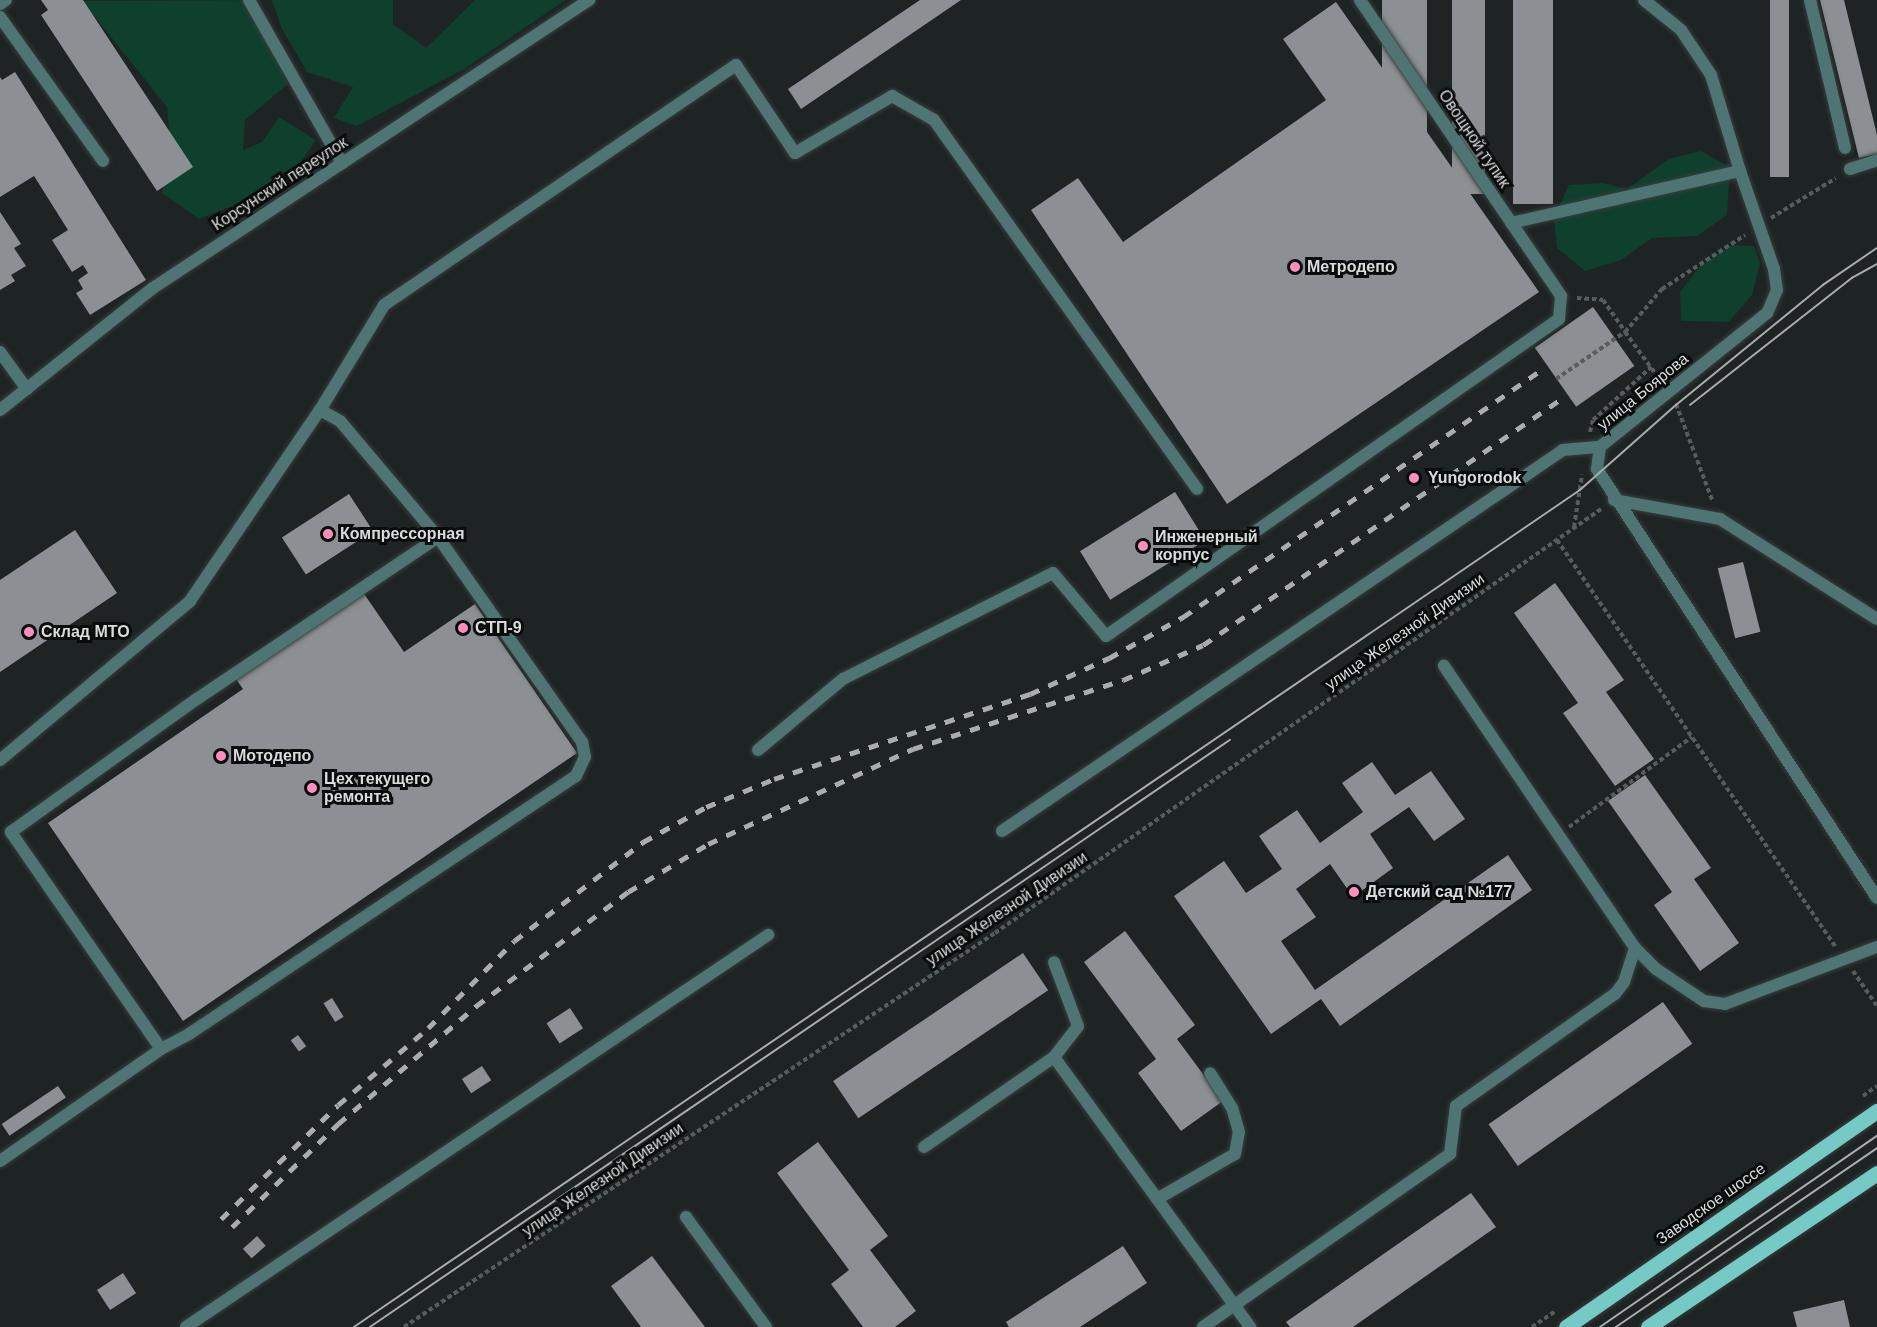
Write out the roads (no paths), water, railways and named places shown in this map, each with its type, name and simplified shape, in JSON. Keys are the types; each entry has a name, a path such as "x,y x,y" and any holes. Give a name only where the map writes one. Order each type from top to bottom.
{"main road":[{"name":"Заводское шоссе","path":"1566,1327 1877,1111"},
{"path":"1648,1327 1877,1173"}],"street":[{"path":"0,4 6,0"},
{"path":"249,0 342,163"},
{"name":"Корсунский переулок","path":"0,410 153,288 589,0"},
{"name":"Овощной тупик","path":"758,750 843,679 1053,573 1106,636 1559,319 1561,296 1360,0"},
{"name":"улица Боярова","path":"1644,0 1681,30 1711,75 1740,171 1761,224 1777,290 1767,313 1600,447 1597,469 1614,500 1877,898"},
{"path":"1809,0 1845,148"},
{"path":"0,17 103,161"},
{"path":"0,760 189,601 320,410 384,305 736,65 795,153 892,96 934,120 1197,489"},
{"path":"1850,169 1877,160"},
{"path":"1511,223 1740,171"},
{"path":"0,352 27,389"},
{"path":"0,1161 161,1049 189,1034 576,776 585,757 582,742 438,537 340,421 320,410"},
{"path":"1002,831 1563,450 1600,447"},
{"path":"1614,500 1720,519 1877,620"},
{"path":"161,1049 5,834 197,699 438,537"},
{"path":"1444,666 1635,948 1656,969 1704,1001 1725,1004 1877,947"},
{"path":"186,1327 768,934"},
{"path":"1203,1327 1450,1154 1456,1106 1615,994 1635,948"},
{"path":"924,1147 1054,1057 1078,1026 1054,962"},
{"path":"1054,1057 1250,1327"},
{"path":"1157,1199 1235,1154 1239,1132 1232,1108 1210,1073"},
{"path":"686,1217 766,1327"}],"tram line":[{"path":"354,1327 1580,490 1676,405 1823,285 1877,248"},
{"path":"1690,405 1852,278 1877,264"},
{"path":"370,1327 1230,740"},
{"path":"1600,1327 1877,1136"},
{"path":"1616,1327 1877,1148"}],"railway":[{"path":"221,1219 338,1105 428,1028 514,941 643,842 706,807 774,779 1030,694 1109,658 1183,617 1541,370"},
{"path":"232,1227 338,1124 476,1006 628,892 708,844 913,749 1123,680 1203,645 1560,400"}],"place":[{"name":"Метродепо","path":"1295,267"},
{"name":"Yungorodok","path":"1414,478"},
{"name":"Компрессорная","path":"328,534"},
{"name":"Инженерный корпус","path":"1143,546"},
{"name":"СТП-9","path":"463,628"},
{"name":"Склад МТО","path":"29,632"},
{"name":"Мотодепо","path":"221,756"},
{"name":"Цех текущего ремонта","path":"312,788"},
{"name":"Детский сад №177","path":"1354,892"}]}
